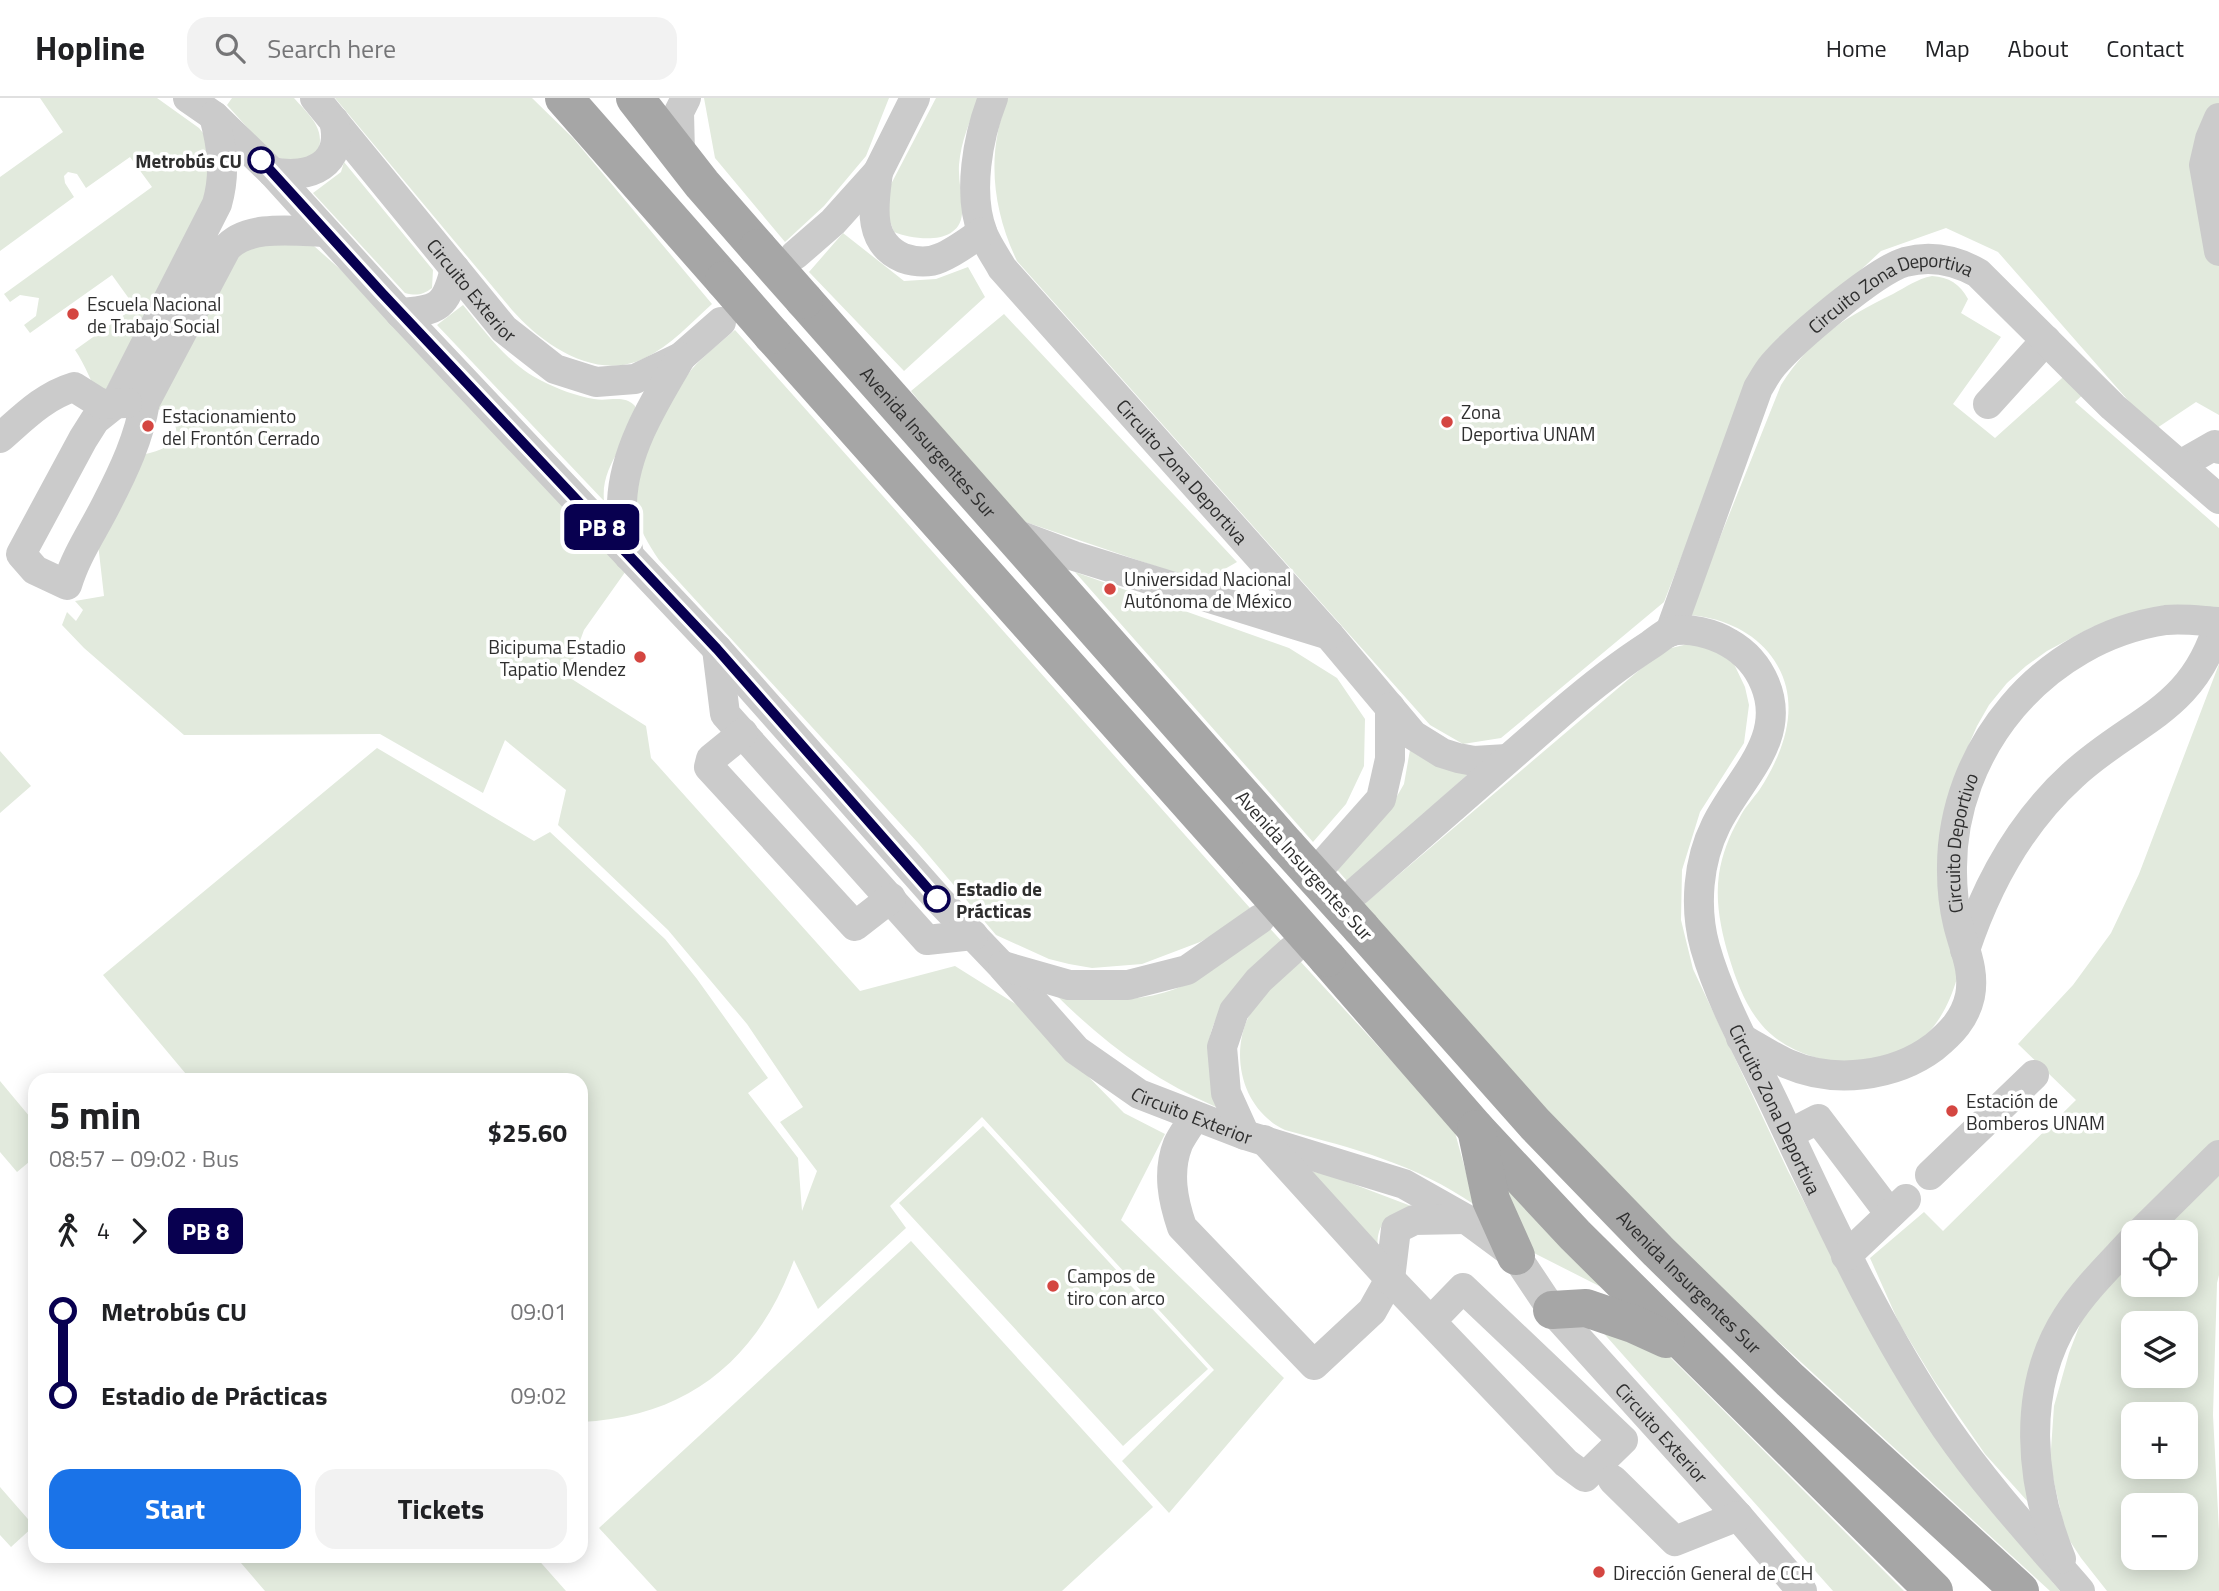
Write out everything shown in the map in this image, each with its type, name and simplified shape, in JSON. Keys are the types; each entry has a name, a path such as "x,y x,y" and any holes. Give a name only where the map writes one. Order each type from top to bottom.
{"main road":[{"name":"Avenida Insurgentes Sur","path":"635,98 702,184 1287,846 1359,909 1535,1124 1649,1242 1790,1380 2020,1591"},
{"path":"565,99 1255,877 1309,955 1686,1348 1934,1591"},
{"path":"1476,1129 1491,1200 1516,1256"},
{"path":"1552,1310 1586,1308 1633,1324 1686,1348"}],"street":[{"name":"Circuito Exterior","path":"188,98 214,116 272,172 400,313 717,649 937,899 1002,966 1076,1050 1139,1094 1254,1137 1404,1184 1466,1219 1516,1256 1552,1310 1743,1522 1792,1588"},
{"name":"Circuito Exterior","path":"315,98 504,329 555,369 596,383 635,379 681,357 721,322"},
{"path":"680,153 679,112 686,98"},
{"path":"795,255 833,222 878,172 915,98"},
{"name":"Circuito Zona Deportiva","path":"993,98 980,138 976,201 982,232 1002,268 1329,635 1413,734 1442,753 1474,761 1507,759"},
{"path":"214,116 224,169 217,204 115,404 95,420 20,554 35,570 67,585 74,562 133,449 142,423 145,402 226,249 234,239 249,233 325,232"},
{"path":"2219,118 2210,139 2204,165 2219,251"},
{"path":"272,172 303,174 322,165 334,151 337,141 334,121"},
{"path":"878,172 874,205 876,228 880,238 896,254 917,261 939,259 982,232"},
{"path":"217,204 229,223 249,233"},
{"name":"Circuito Zona Deportiva","path":"2074,1585 1994,1491 1943,1423 1884,1326 1846,1256 1718,985 1704,942 1699,895 1706,853 1713,831 1762,751 1770,729 1771,705 1762,677 1749,660 1732,645 1702,633 1670,632 1758,388 1772,365 1843,302 1889,269 1918,259 1949,260 1978,273 2113,407 2219,499"},
{"path":"400,313 428,312 448,295 455,269"},
{"path":"1988,404 2046,341"},
{"name":"Circuito Exterior","path":"629,556 621,503 626,474 633,450 655,400 681,357"},
{"path":"0,438 57,392 74,387 102,404 145,402"},
{"path":"2180,465 2215,445 2219,449"},
{"path":"1009,532 1073,556 1329,635"},
{"name":"Circuito Deportivo","path":"1741,1038 1788,1064 1836,1074 1871,1073 1906,1064 1920,1057 1947,1036 1965,1012 1971,987 1970,962 1958,924 1952,872 1957,819 1973,768 2001,720 2040,678 2087,646 2141,625 2169,620 2219,622"},
{"path":"1965,950 1990,886 2026,828 2071,777 2099,752 2161,712 2187,687 2207,656 2219,622"},
{"path":"1359,909 1507,759 1615,667 1670,632"},
{"path":"717,649 726,714 927,940 973,935"},
{"path":"1326,861 1381,799 1390,759 1390,708"},
{"path":"743,733 710,759 709,767 855,926 891,898"},
{"path":"1002,966 1069,985 1128,985 1187,970 1259,919"},
{"path":"1309,955 1259,980 1234,1011 1222,1047 1226,1093 1254,1137 1566,1463 1585,1477 1623,1440 1463,1287 1431,1321"},
{"path":"1930,1175 2034,1075"},
{"path":"1195,1116 1178,1145 1172,1179 1173,1202 1182,1227 1314,1365 1372,1311 1390,1279 1396,1228 1414,1220 1466,1219"},
{"path":"1789,1134 1818,1119 1898,1207 1846,1256"},
{"path":"2153,1220 2219,1155"},
{"path":"2074,1585 2056,1547 2040,1491 2035,1444 2038,1399 2049,1357 2067,1317 2121,1253"},
{"path":"1613,1480 1675,1541 1743,1522"}],"shaded area":[{"path":"40,98 157,98 199,128 211,143 215,180 101,399 75,350 135,307 112,275 30,333 24,325 36,316 39,298 20,295 10,302 4,294 152,187 130,157 86,188 77,174 68,172 64,176 65,183 74,197 0,251 0,177 63,132"},
{"path":"232,98 294,98 318,128 318,151 300,164 273,156 227,105"},
{"path":"335,98 532,98 573,138 712,304 663,347 645,358 626,364 608,366 590,363 555,347 512,310"},
{"path":"704,98 889,98 866,156 824,206 785,242 715,158"},
{"path":"936,98 980,98 960,156 962,214 959,224 944,236 913,237 894,232 884,205 889,188"},
{"name":"Zona Deportiva UNAM","path":"1008,98 2219,98 2219,415 2196,402 2154,430 1998,252 1946,228 1881,251 1754,370 1664,602 1501,738 1463,744 1430,725 1017,261 1002,221 995,180 997,139"},
{"path":"344,162 433,270 432,288 419,294 405,293 313,193 341,172"},
{"path":"843,233 904,281 936,279 968,267 985,297 904,371 809,272"},
{"path":"254,243 314,246 360,287 628,568 584,630 567,676 646,726 651,758 860,991 955,966 1019,1006 1124,1113 1165,1134 1121,1220 1284,1378 1169,1513 1122,1461 1214,1370 982,1117 890,1206 906,1228 818,1309 794,1260 779,1295 761,1326 739,1353 714,1376 686,1395 654,1408 619,1418 588,1421 588,1073 185,1073 103,975 377,748 534,841 550,832 665,939 768,1078 748,1093 798,1158 802,1211 817,1171 780,1122 803,1107 747,1024 668,930 558,825 566,790 505,740 483,793 380,734 184,735 84,648 62,625 67,612 76,621 83,610 75,601 104,596 97,535 139,456 162,449 176,435 171,419 153,406 233,252"},
{"path":"1932,276 1958,285 1968,299 1961,313 2001,337 1953,404 1995,438 2071,370 2089,389 2075,402 2219,528 2219,608 2117,619 2092,627 2047,651 2007,683 1989,705 1977,726 1953,781 1957,978 1950,999 1939,1019 1916,1043 1884,1058 1846,1063 1814,1057 1771,1035 1755,1017 1735,974 1720,916 1720,867 1732,832 1778,756 1788,721 1786,686 1768,652 1752,637 1711,618 1689,615 1781,385 1793,368 1817,342 1844,321 1912,283"},
{"path":"463,305 499,348 530,374 548,384 587,398 626,400 635,406 630,429 607,473 604,501 437,325"},
{"path":"1004,314 1237,562 1202,582 1014,518 911,391"},
{"path":"735,330 1250,908 1227,927 1200,942 1142,964 1092,968 1069,964 1049,959 996,935 919,844 659,560 637,517 635,501 641,469 655,432 683,381 702,359"},
{"path":"1075,572 1289,648 1337,678 1365,719 1364,766 1346,804 1313,842"},
{"path":"1688,644 1714,649 1734,664 1745,687 1749,705 1744,743 1700,812 1682,870 1681,920 1693,969 1788,1171 1854,1299 2039,1566 2060,1591 2050,1591 1718,1286 1575,1143 1363,905 1663,650"},
{"path":"2219,664 2219,1275 2213,1415 2219,1591 2107,1591 2066,1535 2050,1464 2054,1406 2069,1353 2092,1293 2066,1306 2029,1503 1985,1454 1935,1382 1899,1323 1870,1258 1924,1212 1943,1231 2076,1100 2018,1044 2073,985 2111,933 2139,874"},
{"path":"1410,750 1438,765 1468,774 1348,882 1332,864 1389,810 1404,784"},
{"path":"0,751 31,786 0,813"},
{"path":"1266,924 1286,946 1233,995 1214,1024 1209,1041 1209,1059 1220,1102 1216,1107 1171,1085 1130,1058 1055,994 1112,1000 1168,991 1203,975"},
{"path":"1300,961 1454,1129 1475,1205 1452,1190 1406,1168 1360,1151 1285,1130 1270,1121 1258,1109 1249,1095 1240,1062 1244,1028 1261,998"},
{"path":"0,1081 28,1115 28,1163 17,1172 0,1152"},
{"name":"Campos de tiro con arco","path":"983,1126 1208,1369 1123,1446 899,1203"},
{"path":"1292,1167 1332,1176 1411,1206 1393,1215 1382,1226 1378,1240 1379,1261"},
{"path":"1506,1185 1605,1289 1530,1251 1517,1225"},
{"path":"911,1241 1153,1507 1062,1591 657,1591 599,1528"},
{"path":"1591,1319 1662,1349 1904,1591 1833,1591"},
{"path":"0,1487 28,1519 28,1531 11,1547 0,1535"},
{"path":"241,1563 541,1563 566,1591 265,1591"}],"bus line":[{"path":"261,160 325,232 717,649 937,899"}],"place":[{"name":"Metrobús CU","path":"261,160"},
{"name":"Escuela Nacional de Trabajo Social","path":"73,314"},
{"name":"Zona Deportiva UNAM","path":"1447,422"},
{"name":"Estacionamiento del Frontón Cerrado","path":"148,426"},
{"name":"Universidad Nacional Autónoma de México","path":"1110,589"},
{"name":"Bicipuma Estadio Tapatio Mendez","path":"640,657"},
{"name":"Estadio de Prácticas","path":"937,899"},
{"name":"Estación de Bomberos UNAM","path":"1952,1111"},
{"name":"Campos de tiro con arco","path":"1053,1286"},
{"name":"Dirección General de CCH","path":"1599,1572"}]}
